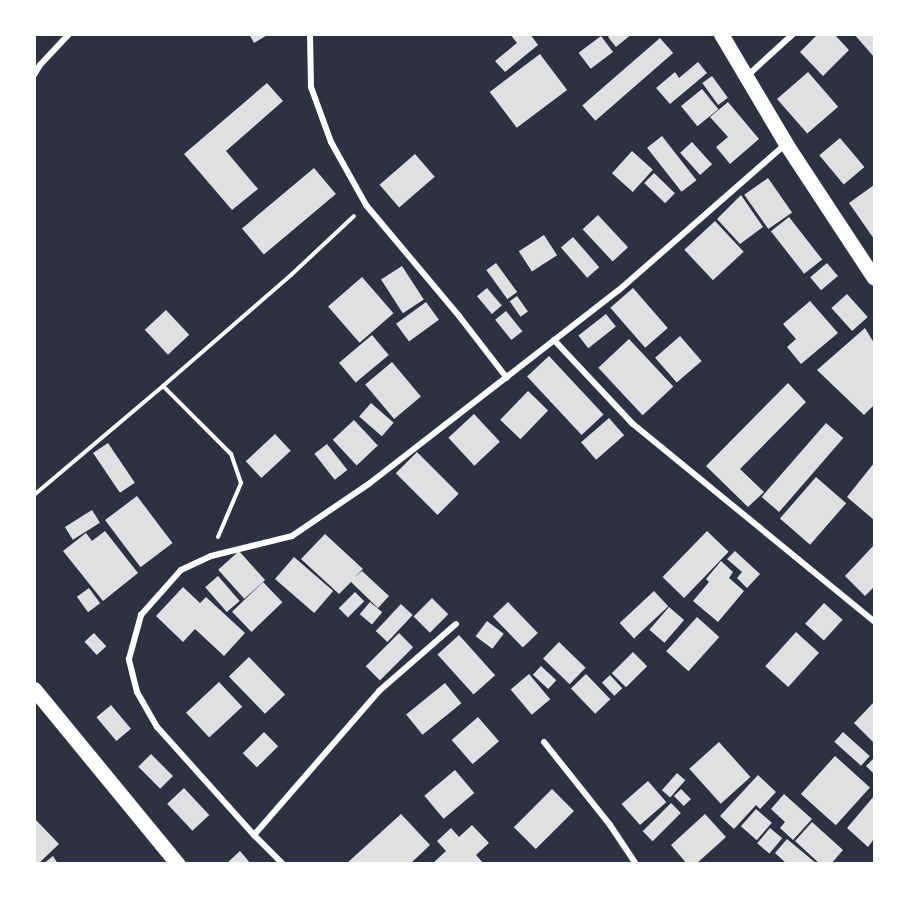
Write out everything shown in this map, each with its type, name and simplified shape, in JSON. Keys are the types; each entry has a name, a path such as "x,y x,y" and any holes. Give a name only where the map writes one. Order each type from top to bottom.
{"main road":[{"path":"721,34 786,144 874,278"},
{"path":"34,689 178,864"}],"street":[{"path":"34,75 40,65 69,34"},
{"path":"310,34 311,87 331,142 366,205 459,316 507,378"},
{"path":"746,76 793,34"},
{"path":"283,864 157,727 137,692 129,659 141,615 181,570 211,556 292,536 370,483 619,290 786,144"},
{"path":"554,340 633,424 874,621"},
{"path":"254,835 379,691 456,624"},
{"path":"544,742 610,825 636,864"}],"path":[{"path":"34,495 291,275 366,205"},
{"path":"163,386 231,454 241,483 211,556"}],"building":[{"path":"249,34 269,34 254,43"},
{"path":"510,34 530,34 538,45 505,72 495,61 517,43"},
{"path":"611,34 632,34 616,47 608,37"},
{"path":"818,34 834,34 849,50 823,76 800,52"},
{"path":"854,34 874,34 874,57"},
{"path":"601,36 613,52 591,69 579,53"},
{"path":"660,38 673,53 595,121 582,106"},
{"path":"540,54 567,90 517,128 490,92"},
{"path":"698,62 707,73 670,104 656,88 675,72 679,78"},
{"path":"808,72 838,107 807,134 777,99"},
{"path":"712,76 728,98 718,105 702,83"},
{"path":"267,83 283,101 226,151 258,189 232,210 184,154"},
{"path":"702,89 718,109 697,126 681,106"},
{"path":"728,102 759,139 730,164 716,147 728,137 710,117"},
{"path":"662,136 696,180 682,192 647,148"},
{"path":"840,138 864,167 844,184 819,155"},
{"path":"692,142 712,164 700,175 680,153"},
{"path":"632,151 653,170 633,192 612,173"},
{"path":"415,154 435,177 399,207 380,185"},
{"path":"314,168 336,194 264,254 242,228"},
{"path":"654,173 675,193 665,203 644,183"},
{"path":"768,178 792,212 768,229 744,195"},
{"path":"874,185 874,239 849,203"},
{"path":"741,195 763,227 740,244 717,219"},
{"path":"598,215 628,247 613,262 583,229"},
{"path":"789,217 822,260 804,274 771,231"},
{"path":"715,221 744,252 713,280 684,250"},
{"path":"544,235 557,255 532,271 519,251"},
{"path":"573,237 599,267 587,278 561,247"},
{"path":"496,263 517,292 507,299 486,270"},
{"path":"827,263 838,276 821,290 810,277"},
{"path":"402,266 424,300 403,313 381,280"},
{"path":"362,277 393,313 360,343 328,307"},
{"path":"487,288 502,306 492,314 477,296"},
{"path":"633,288 668,328 645,348 610,308"},
{"path":"847,294 868,317 852,331 831,308"},
{"path":"517,296 528,312 521,317 510,301"},
{"path":"810,301 838,333 801,364 787,347 796,339 783,324"},
{"path":"426,302 439,320 409,342 396,324"},
{"path":"166,310 189,335 168,355 145,330"},
{"path":"506,311 522,331 511,340 495,320"},
{"path":"606,314 616,327 588,348 578,336"},
{"path":"865,328 874,343 874,405 864,415 817,370"},
{"path":"372,335 389,355 356,383 339,363"},
{"path":"680,336 702,361 677,383 655,358"},
{"path":"629,339 673,387 643,415 598,368"},
{"path":"549,356 604,415 582,435 527,376"},
{"path":"392,362 421,396 394,419 365,384"},
{"path":"788,383 806,402 740,469 764,492 748,507 706,466"},
{"path":"528,391 548,410 520,439 500,420"},
{"path":"371,403 394,423 382,436 359,417"},
{"path":"474,414 500,442 474,466 448,438"},
{"path":"609,418 624,435 596,460 581,442"},
{"path":"354,420 378,446 357,465 333,440"},
{"path":"826,423 843,438 779,512 762,497"},
{"path":"275,434 291,451 261,478 246,461"},
{"path":"108,443 135,483 120,493 93,453"},
{"path":"327,444 347,470 335,480 314,454"},
{"path":"417,452 459,494 438,515 396,473"},
{"path":"874,463 874,520 847,497"},
{"path":"816,477 846,503 810,545 780,519"},
{"path":"137,496 173,543 141,567 105,520"},
{"path":"92,510 100,523 73,540 65,527"},
{"path":"105,531 138,573 103,601 63,551 86,533 92,541"},
{"path":"707,531 729,552 684,598 663,577"},
{"path":"325,534 363,569 355,577 362,571 389,596 378,608 351,582 339,594 301,559"},
{"path":"874,545 874,587 865,596 845,576"},
{"path":"239,551 265,580 244,599 218,570"},
{"path":"735,551 760,574 747,588 737,578 742,572 727,559"},
{"path":"294,557 333,591 314,613 275,579"},
{"path":"721,561 733,572 729,578 744,591 718,622 693,601 709,582 706,579"},
{"path":"218,576 240,601 227,612 205,587"},
{"path":"263,582 282,602 252,632 232,612"},
{"path":"183,587 200,603 206,597 245,633 224,656 195,629 183,642 156,616"},
{"path":"89,588 100,603 88,612 77,597"},
{"path":"654,591 668,606 634,638 620,623"},
{"path":"355,592 364,601 348,617 339,608"},
{"path":"432,598 448,614 430,633 414,616"},
{"path":"370,602 382,612 372,625 360,614"},
{"path":"508,602 538,633 523,648 493,617"},
{"path":"824,603 843,620 824,641 805,624"},
{"path":"401,604 413,615 387,642 376,631"},
{"path":"669,607 684,620 664,643 649,630"},
{"path":"697,617 719,637 689,671 666,651"},
{"path":"487,621 504,634 492,649 476,636"},
{"path":"796,632 819,653 788,687 765,666"},
{"path":"94,633 106,646 97,655 84,642"},
{"path":"399,633 413,647 380,680 366,666"},
{"path":"459,635 495,675 474,695 437,654"},
{"path":"559,642 586,668 570,684 543,659"},
{"path":"633,652 647,666 626,687 612,673"},
{"path":"249,657 285,694 265,714 229,676"},
{"path":"541,666 556,680 548,689 533,675"},
{"path":"529,674 550,699 532,715 511,689"},
{"path":"586,674 610,699 595,714 571,689"},
{"path":"610,675 622,688 614,696 602,683"},
{"path":"219,682 242,707 209,738 186,713"},
{"path":"445,683 461,703 423,735 406,714"},
{"path":"874,702 874,743 854,723"},
{"path":"111,705 131,729 116,741 96,717"},
{"path":"478,717 499,741 473,764 452,740"},
{"path":"264,732 278,746 257,767 243,753"},
{"path":"843,732 870,756 861,766 834,742"},
{"path":"719,742 750,777 721,804 689,769"},
{"path":"151,754 173,776 160,789 138,767"},
{"path":"835,756 870,787 836,825 801,794"},
{"path":"874,758 874,774 866,766"},
{"path":"455,770 474,793 444,819 424,796"},
{"path":"677,773 685,780 670,798 662,790"},
{"path":"758,775 776,792 760,809 756,805 734,829 720,816"},
{"path":"648,781 666,802 640,825 622,804"},
{"path":"184,788 209,815 192,831 167,804"},
{"path":"552,789 574,811 536,849 514,827"},
{"path":"681,789 691,799 684,806 674,796"},
{"path":"784,794 812,819 793,840 780,828 785,822 771,809"},
{"path":"874,796 874,839 868,847 847,828"},
{"path":"671,803 681,813 653,841 643,831"},
{"path":"756,809 772,823 757,840 741,826"},
{"path":"401,814 430,845 410,864 346,864"},
{"path":"705,814 726,837 696,864 687,864 671,845"},
{"path":"34,818 59,844 38,864 34,864"},
{"path":"812,822 843,850 831,864 820,864 795,841"},
{"path":"472,825 489,843 476,855 484,864 432,864 446,851 437,841 451,828 459,837"},
{"path":"770,828 782,838 769,854 757,843"},
{"path":"787,839 817,864 787,864 775,853"},
{"path":"240,851 251,864 226,864"},
{"path":"53,856 58,864 43,864"}]}
